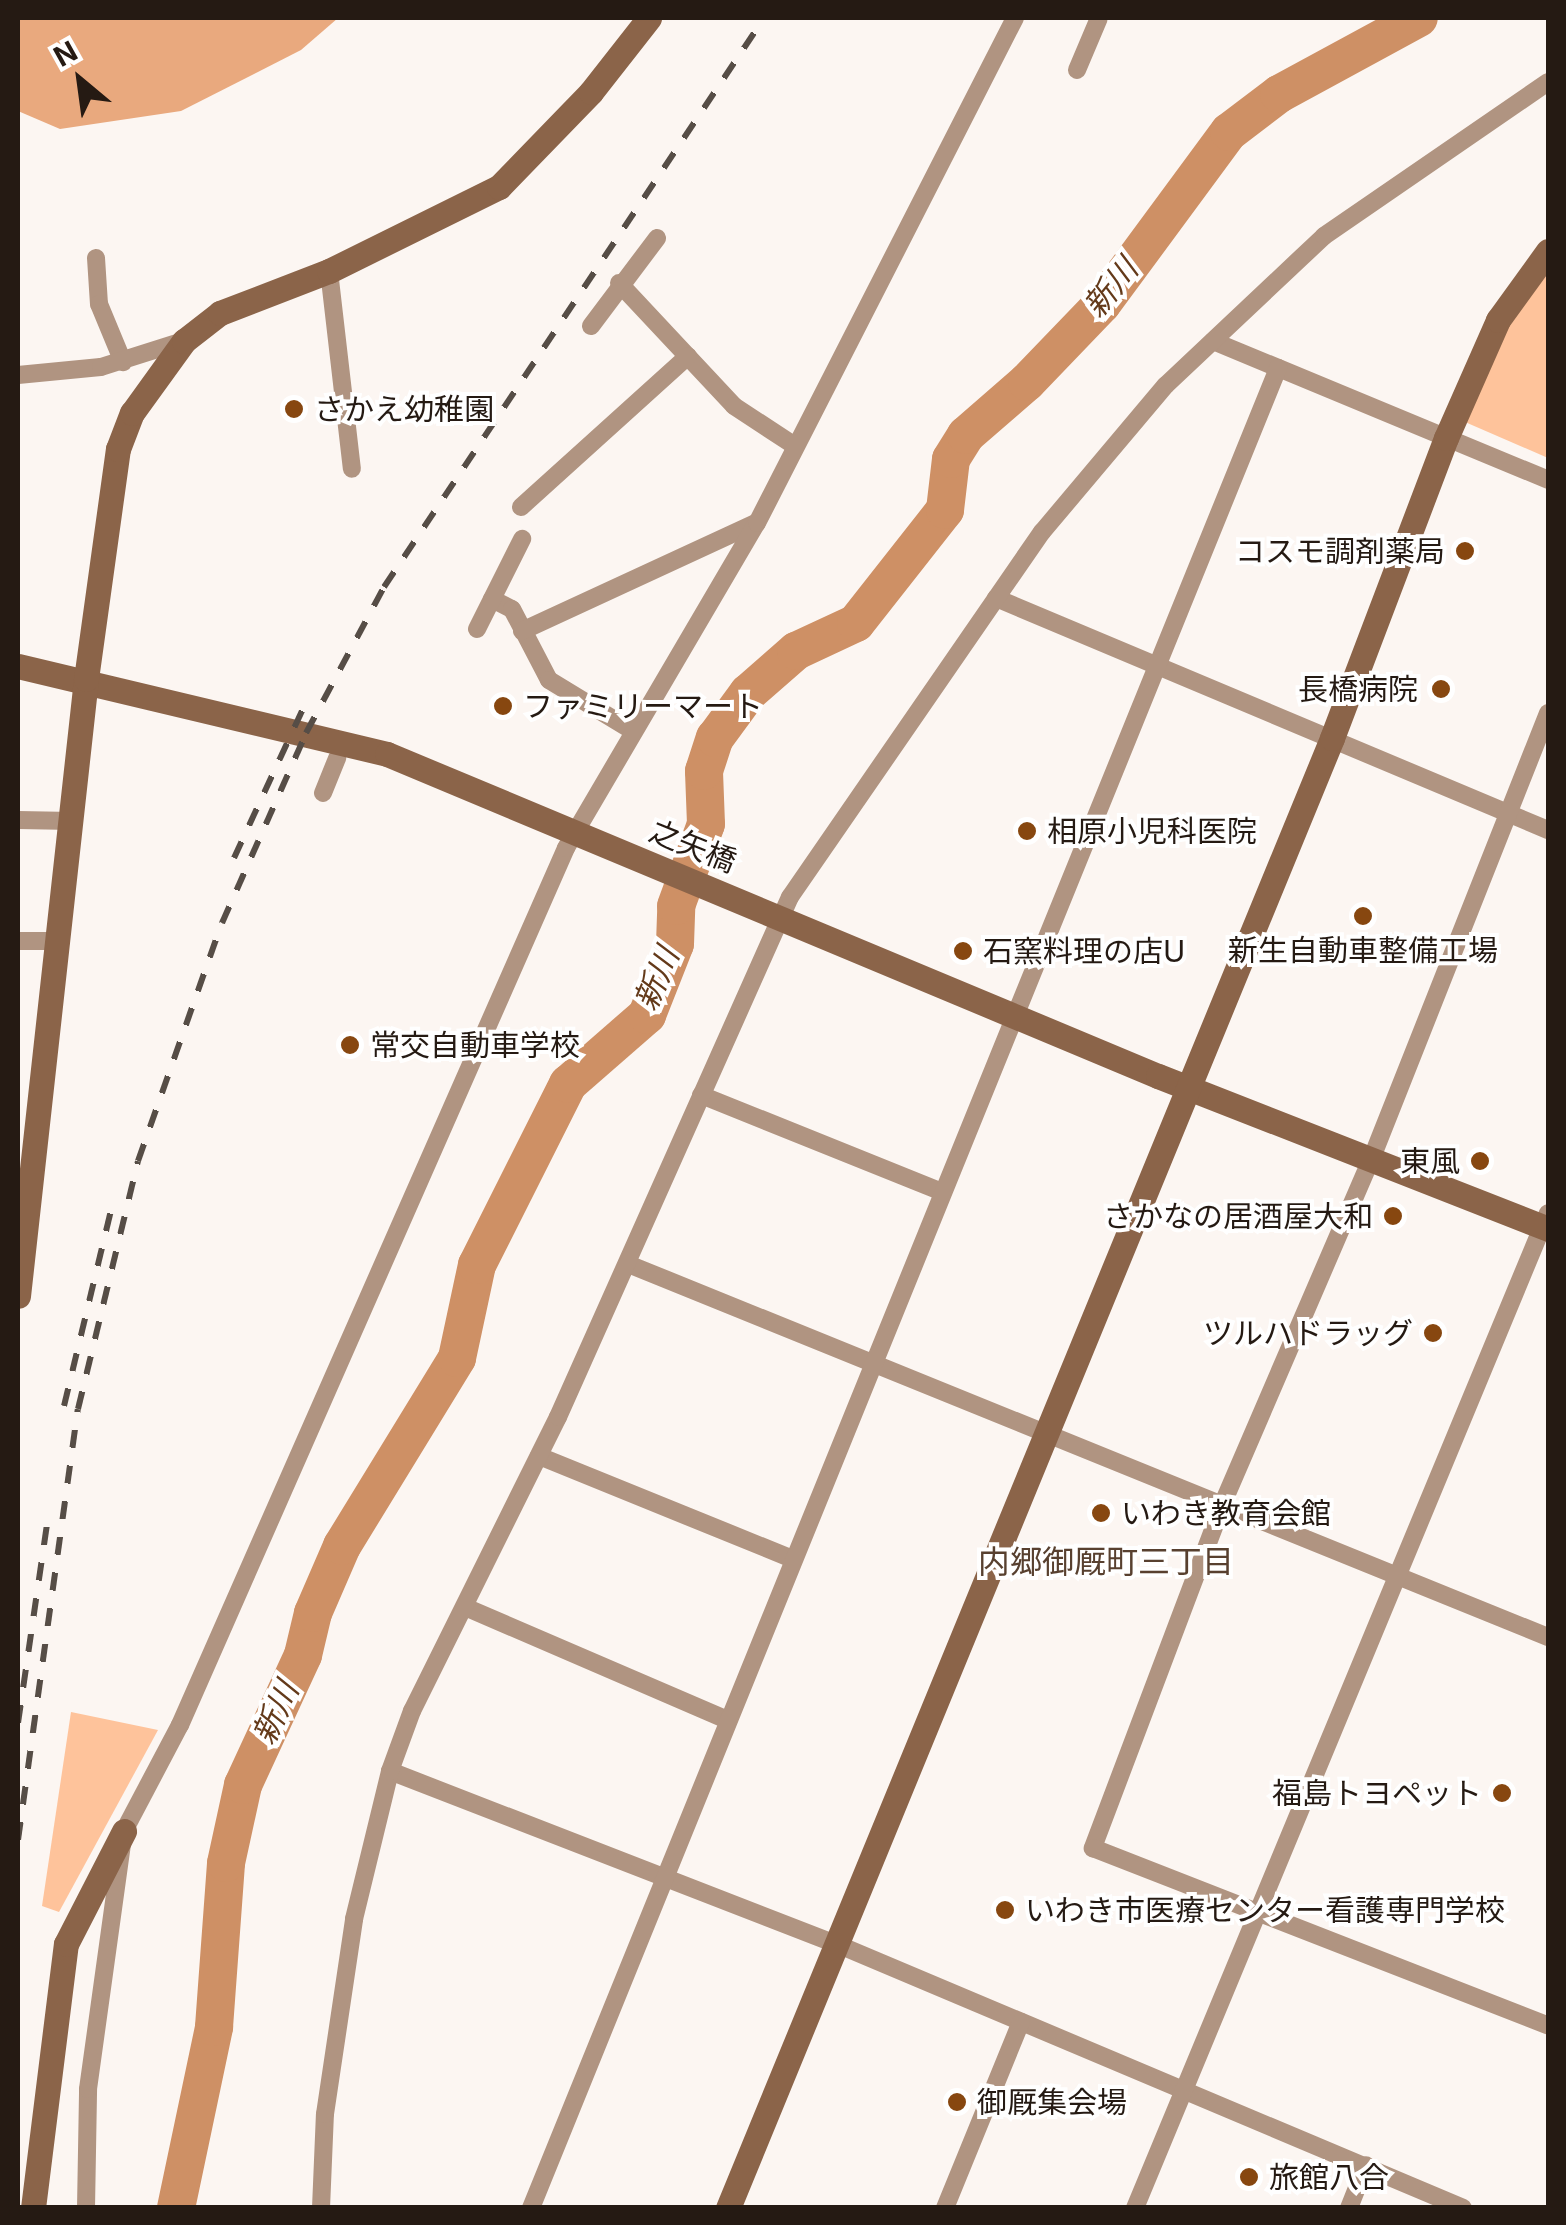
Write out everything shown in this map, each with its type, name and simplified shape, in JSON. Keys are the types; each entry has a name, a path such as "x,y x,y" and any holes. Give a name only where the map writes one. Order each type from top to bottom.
{"street":[{"path":"18,1288 62,941 86,679 118,449 150,380 184,341 220,313 329,271 499,187 591,92 650,18"},
{"path":"33,2208 66,1944 180,1725 633,730 757,523 1016,18"},
{"path":"1077,70 1099,18"},
{"path":"321,2208 324,2114 354,1919 390,1772 412,1712 539,1456 628,1264 776,915 996,598 1083,480 1213,341 1324,236 1548,82"},
{"path":"591,326 619,283 657,238"},
{"path":"728,2208 839,1945 1043,1429 1332,738 1446,438 1498,320 1548,250"},
{"path":"96,258 99,304 122,362"},
{"path":"329,271 352,469"},
{"path":"619,283 734,406 796,446"},
{"path":"18,375 122,362 184,341"},
{"path":"1213,341 1548,480"},
{"path":"521,506 688,356"},
{"path":"530,2208 942,1192 1160,670 1278,368"},
{"path":"522,631 757,523"},
{"path":"477,629 522,539"},
{"path":"492,598 512,609 560,690 633,730"},
{"path":"996,598 1548,830"},
{"name":"之矢橋","path":"18,666 86,679 388,754 1187,1085 1547,1223"},
{"path":"1548,713 1372,1157 1222,1506 1093,1848 1253,1912 1368,1950 1548,2024"},
{"path":"323,792 337,758"},
{"path":"18,820 73,821"},
{"path":"18,942 62,941"},
{"path":"701,1095 942,1192"},
{"path":"1135,2208 1253,1912 1547,1223"},
{"path":"628,1264 1043,1429 1222,1506 1548,1637"},
{"path":"539,1456 794,1559"},
{"path":"465,1607 728,1720"},
{"path":"390,1772 839,1945 1463,2208"},
{"path":"86,2208 87,2101 124,1831"},
{"path":"945,2208 1021,2022"},
{"path":"1349,2208 1366,2165"}],"shaded area":[{"path":"18,18 338,18 301,50 181,111 60,129 18,111"},
{"path":"1548,268 1548,458 1465,422 1506,331"},
{"path":"71,1712 158,1730 59,1912 42,1906"}],"waterway":[{"name":"新川","path":"176,2208 214,2027 226,1863 243,1785 303,1655 313,1613 342,1546 457,1358 477,1265 568,1084 647,1015 675,944 676,906 706,824 704,771 715,738 748,693 796,651 856,623 945,510 951,459 966,435 1027,382 1102,304 1229,132 1279,94 1419,18"}],"railway":[{"path":"18,1840 78,1409 138,1161 222,923 306,733 384,587 764,18"},
{"path":"234,858 305,704"},
{"path":"64,1406 114,1197"},
{"path":"18,1723 49,1510"}],"place":[{"name":"さかえ幼稚園","path":"294,409"},
{"name":"コスモ調剤薬局","path":"1465,551"},
{"name":"長橋病院","path":"1441,689"},
{"name":"ファミリーマート","path":"503,706"},
{"name":"相原小児科医院","path":"1027,831"},
{"name":"新生自動車整備工場","path":"1363,916"},
{"name":"石窯料理の店U","path":"963,951"},
{"name":"常交自動車学校","path":"350,1045"},
{"name":"東風","path":"1480,1161"},
{"name":"さかなの居酒屋大和","path":"1393,1216"},
{"name":"ツルハドラッグ","path":"1433,1333"},
{"name":"いわき教育会館","path":"1101,1513"},
{"name":"福島トヨペット","path":"1502,1793"},
{"name":"いわき市医療センター看護専門学校","path":"1005,1910"},
{"name":"御厩集会場","path":"957,2102"},
{"name":"旅館八合","path":"1249,2177"}],"district":[{"name":"内郷御厩町三丁目","path":"1106,1562"}]}
